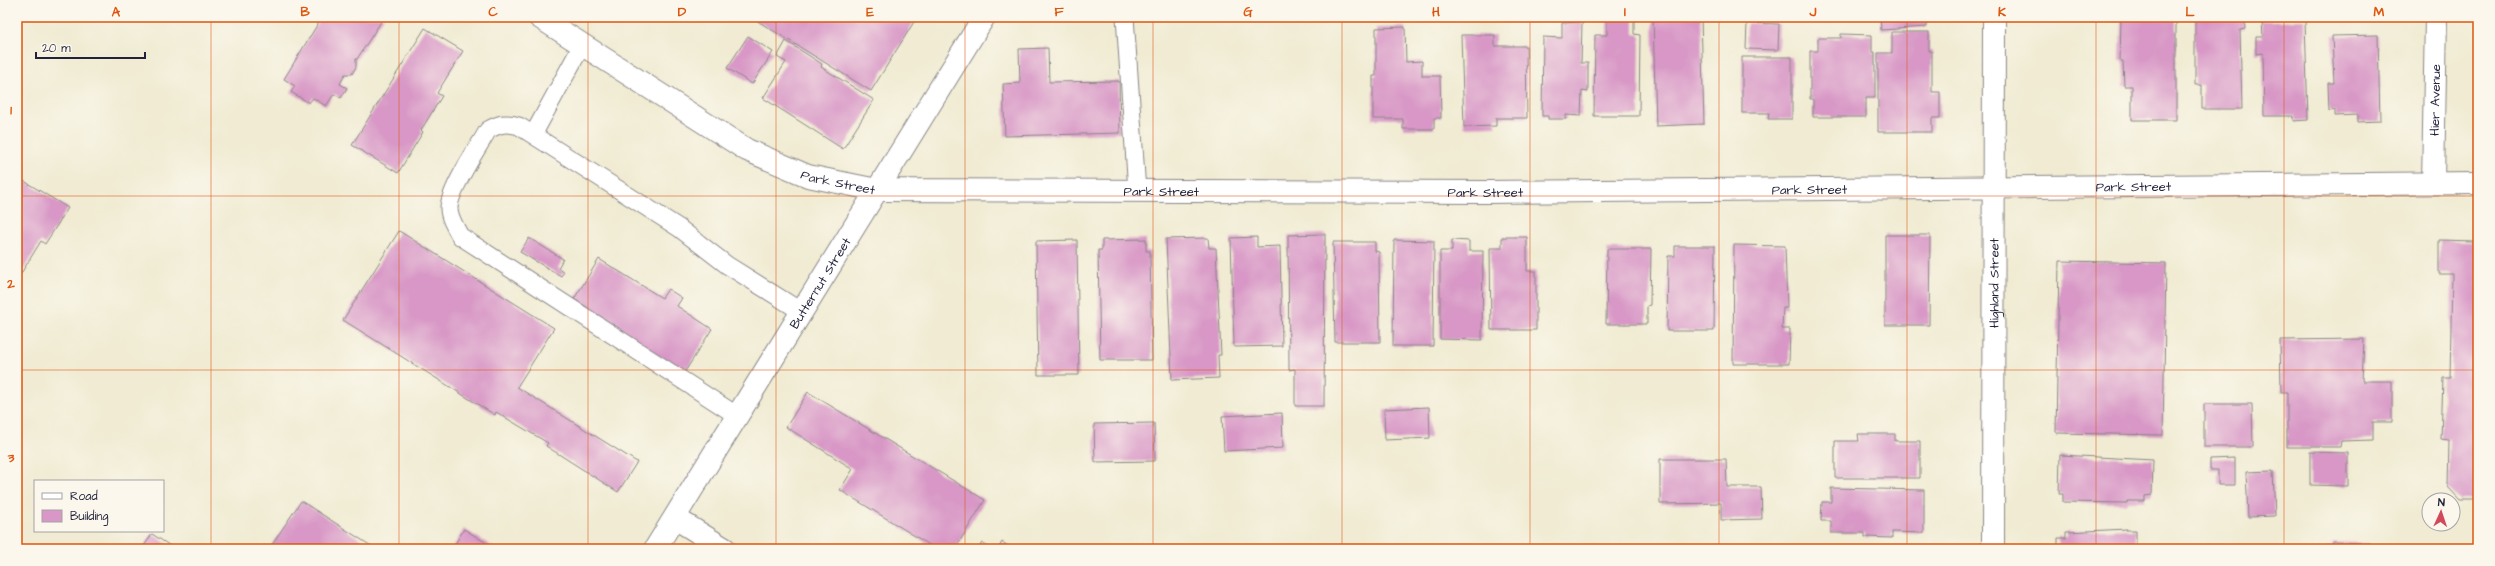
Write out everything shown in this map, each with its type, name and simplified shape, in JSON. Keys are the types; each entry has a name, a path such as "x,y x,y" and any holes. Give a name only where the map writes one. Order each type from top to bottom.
{"street":[{"name":"Park Street","path":"539,17 747,150 808,176 877,190 1488,192 2478,183"},
{"name":"Butternut Street","path":"655,549 736,415 802,312 984,17"},
{"name":"Highland Street","path":"1993,549 1994,17"},
{"name":"Hier Avenue","path":"2433,183 2436,17"},
{"path":"675,518 725,549"}],"lane":[{"path":"1126,17 1138,191"},
{"path":"533,135 582,44"},
{"path":"736,415 460,236 452,221 449,208 451,196 488,130 498,124 508,123 518,126 679,228 726,265 802,312"}],"building":[{"path":"322,17 384,17 356,59 356,67 352,74 345,74 340,84 347,88 341,98 334,94 326,106 313,98 309,103 291,92 295,86 284,79"},
{"path":"751,17 917,17 871,91"},
{"path":"1607,17 1634,17 1634,34 1640,35 1639,116 1594,116 1595,35 1607,35"},
{"path":"1653,17 1701,17 1704,124 1656,126"},
{"path":"1880,17 1927,17 1927,27 1881,30"},
{"path":"2121,17 2176,17 2176,120 2132,120 2132,86 2124,86 2123,61 2120,61"},
{"path":"2195,17 2244,17 2245,29 2240,30 2242,109 2202,109 2202,85 2195,85"},
{"path":"2305,20 2308,120 2294,121 2294,116 2264,116 2263,53 2256,54 2256,37 2263,37 2262,21"},
{"path":"1582,22 1581,63 1588,63 1588,92 1582,91 1581,116 1566,115 1566,119 1548,119 1548,116 1542,116 1543,37 1562,38 1562,23"},
{"path":"1747,23 1779,24 1778,50 1746,49"},
{"path":"1405,27 1406,62 1422,61 1422,76 1440,76 1441,118 1434,118 1434,129 1403,129 1403,119 1373,119 1373,76 1376,76 1376,28"},
{"path":"425,28 463,51 437,93 442,96 421,130 423,132 398,173 352,145"},
{"path":"1892,32 1929,32 1929,51 1932,51 1932,92 1940,92 1940,118 1932,118 1932,132 1878,132 1878,53 1892,53"},
{"path":"1841,34 1872,35 1872,52 1875,52 1875,98 1866,98 1866,117 1813,117 1813,99 1810,99 1810,51 1818,51 1818,38 1841,38"},
{"path":"1461,35 1495,35 1495,46 1526,46 1527,118 1496,118 1496,126 1464,127"},
{"path":"2378,35 2380,121 2358,122 2358,115 2335,116 2335,110 2329,111 2328,83 2334,83 2332,36"},
{"path":"748,36 773,52 752,84 727,68"},
{"path":"786,41 822,64 821,67 874,100 843,149 763,98 786,62 777,57"},
{"path":"1048,48 1049,82 1119,81 1120,133 1005,136 1003,84 1020,83 1019,49"},
{"path":"1742,57 1792,57 1792,119 1768,119 1769,113 1742,113"},
{"path":"24,181 68,208 45,244 41,241 17,280 17,186 20,188"},
{"path":"399,231 554,328 517,387 637,462 618,492 546,446 548,443 496,412 495,415 343,320"},
{"path":"1325,234 1324,406 1295,406 1295,369 1289,370 1288,235"},
{"path":"1885,235 1930,235 1929,325 1885,325"},
{"path":"1257,237 1257,247 1280,246 1282,346 1234,347 1231,238"},
{"path":"1502,237 1527,237 1527,271 1536,271 1536,330 1491,330 1490,248 1502,248"},
{"path":"529,238 563,259 558,268 564,272 561,276 520,252"},
{"path":"1208,238 1209,248 1216,248 1221,355 1218,355 1219,378 1172,380 1166,239"},
{"path":"1146,239 1146,251 1150,251 1152,360 1100,360 1098,250 1102,250 1102,240"},
{"path":"1077,240 1079,375 1038,375 1036,241"},
{"path":"1394,240 1434,241 1433,346 1393,346"},
{"path":"1452,240 1469,241 1469,251 1483,251 1482,340 1440,339 1440,251 1452,251"},
{"path":"2439,240 2475,241 2475,250 2478,250 2478,500 2461,500 2461,492 2453,492 2448,487 2449,440 2441,439 2443,378 2450,378 2452,274 2439,274"},
{"path":"1333,242 1375,242 1375,251 1379,252 1380,342 1335,342"},
{"path":"1734,245 1785,246 1787,308 1783,308 1782,329 1790,329 1789,364 1733,364"},
{"path":"1675,246 1715,246 1714,331 1667,331 1668,256 1675,256"},
{"path":"1607,249 1651,249 1650,305 1647,306 1647,324 1606,324"},
{"path":"599,259 662,298 668,289 682,298 677,306 712,329 684,373 586,311 588,308 574,299"},
{"path":"2059,261 2166,263 2163,435 2056,433"},
{"path":"2364,339 2362,381 2392,381 2392,422 2373,422 2373,440 2341,441 2340,447 2287,447 2287,392 2281,392 2280,340"},
{"path":"808,392 985,500 955,549 936,549 840,490 853,469 786,427"},
{"path":"2204,404 2252,404 2253,447 2204,447"},
{"path":"1429,407 1430,438 1385,440 1384,409"},
{"path":"1282,413 1283,448 1224,451 1222,416"},
{"path":"1154,423 1155,461 1095,462 1094,424"},
{"path":"1858,434 1895,434 1895,441 1920,441 1920,478 1835,478 1835,441 1859,441"},
{"path":"2310,452 2348,453 2348,486 2310,485"},
{"path":"2060,455 2153,460 2152,495 2145,496 2145,501 2127,501 2127,503 2063,502 2063,494 2059,494"},
{"path":"2235,458 2235,485 2218,485 2218,470 2210,470 2210,459"},
{"path":"1660,459 1726,459 1727,487 1761,487 1762,519 1721,520 1721,503 1660,504"},
{"path":"2273,471 2275,516 2248,517 2246,472"},
{"path":"1831,488 1924,490 1924,533 1892,532 1892,538 1865,537 1865,533 1831,533 1831,521 1821,521 1822,502 1831,502"},
{"path":"301,501 376,549 275,549 271,546"},
{"path":"464,529 496,549 452,549"},
{"path":"2127,529 2126,530 2136,530 2136,549 2058,549 2058,538 2066,538 2066,532"},
{"path":"152,534 175,549 142,549"},
{"path":"1002,542 1013,549 998,549"},
{"path":"2333,542 2371,543 2371,549 2328,549 2328,547 2332,547"},
{"path":"982,543 992,549 978,549"}]}
